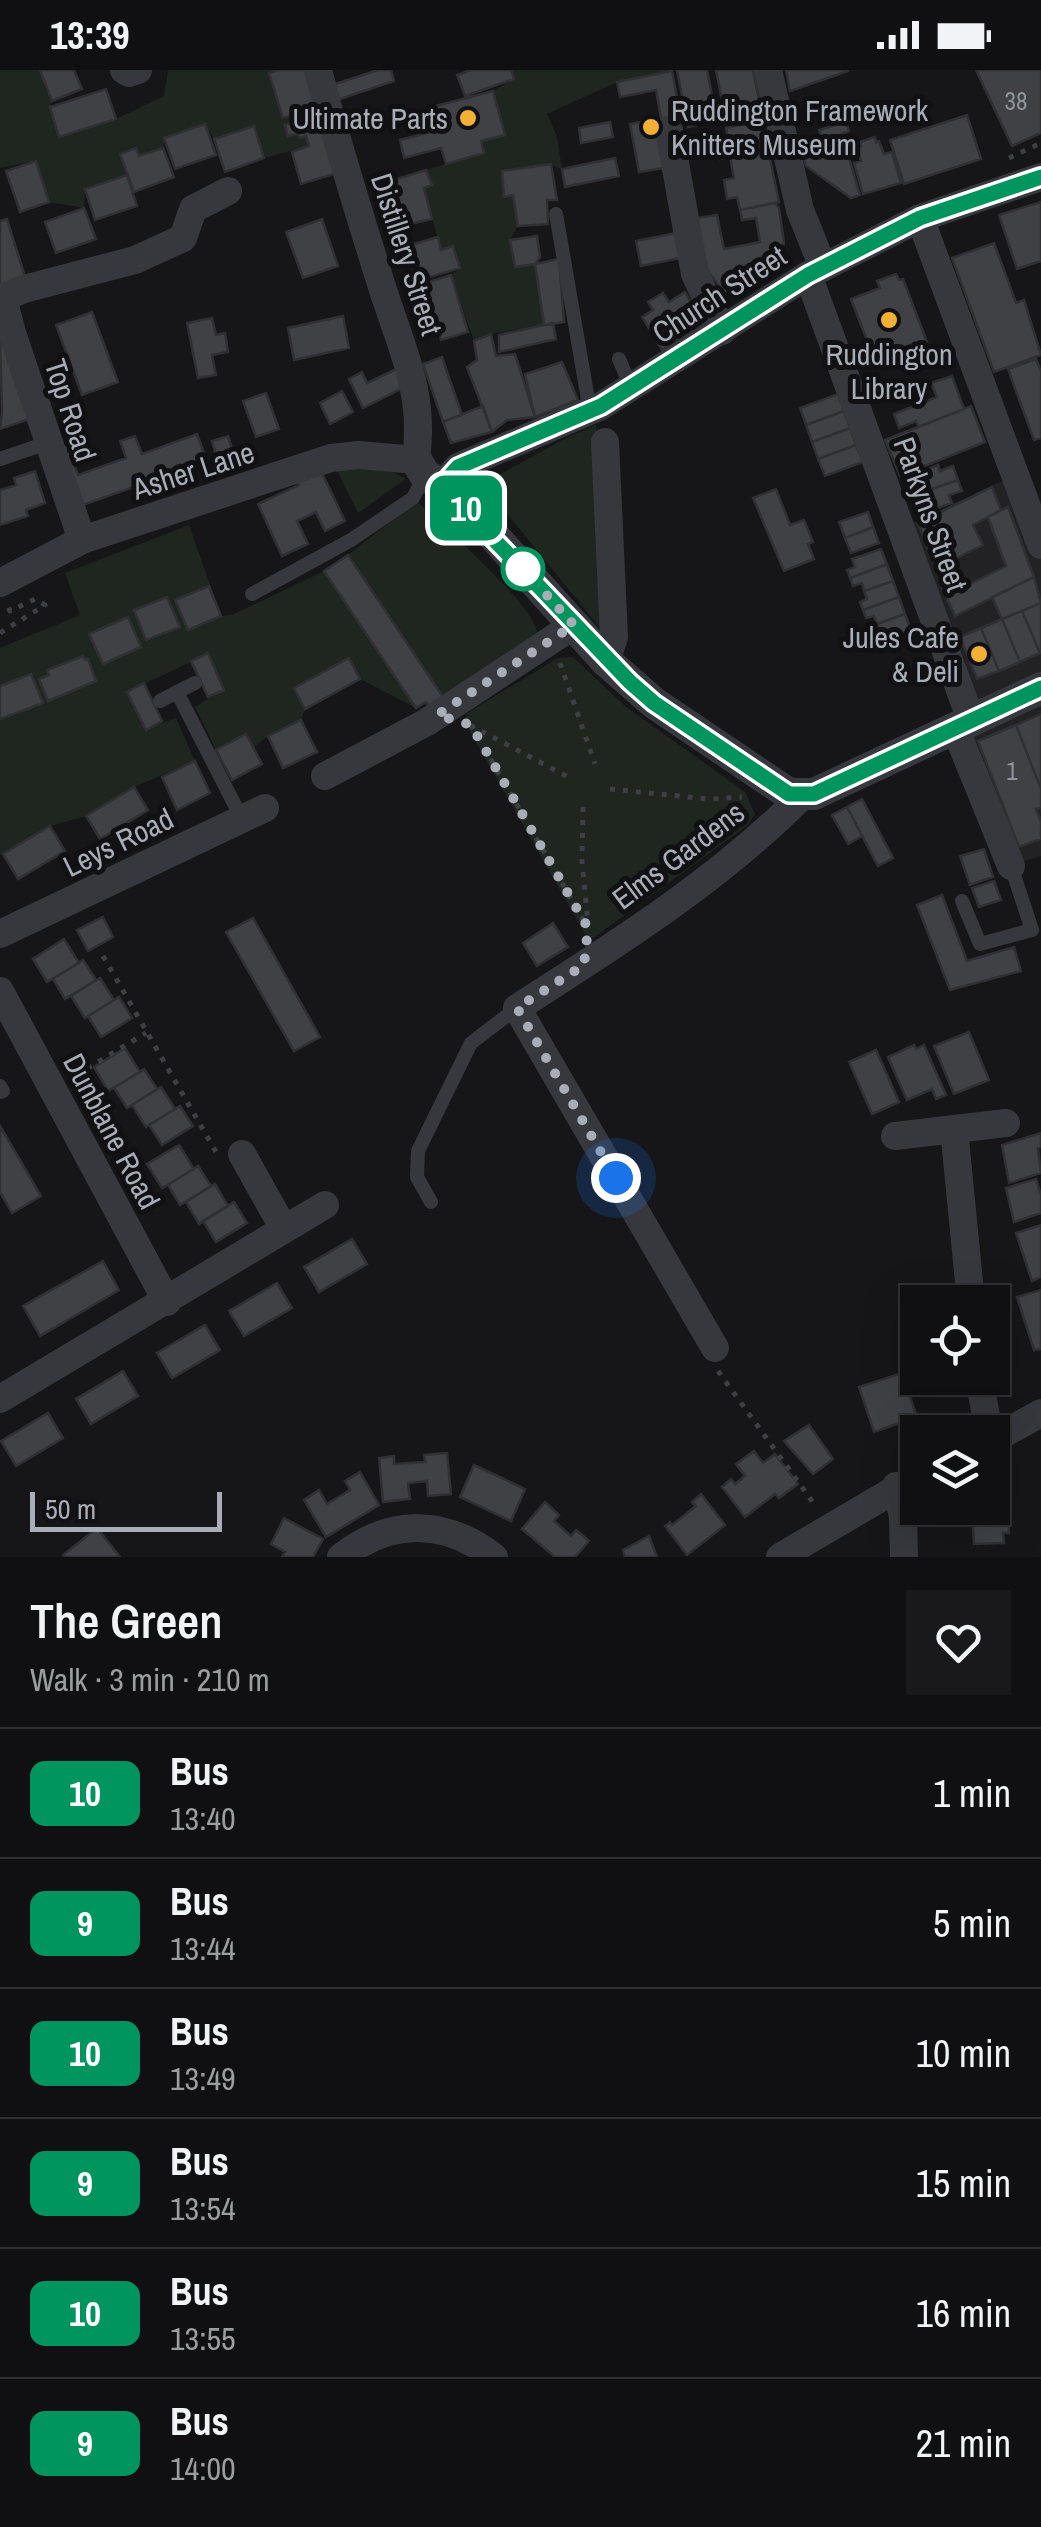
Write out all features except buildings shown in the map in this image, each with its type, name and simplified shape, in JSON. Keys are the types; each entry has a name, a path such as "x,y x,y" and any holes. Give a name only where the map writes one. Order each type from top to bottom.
{"street":[{"path":"124,70 138,70"},
{"name":"Distillery Street","path":"318,70 378,274 416,385 428,473"},
{"name":"Parkyns Street","path":"768,70 816,271 1011,866"},
{"path":"669,130 695,274 722,330"},
{"name":"Church Street","path":"428,473 458,467 590,411 816,271 920,218 1041,178"},
{"path":"2,299 24,289 135,260 183,238 193,209 228,191"},
{"path":"920,218 1041,545"},
{"name":"Top Road","path":"2,299 82,540"},
{"path":"605,442 614,637 606,660"},
{"name":"Asher Lane","path":"2,592 82,540 332,458 359,455 428,473"},
{"path":"428,473 481,522 566,631 654,703 788,791 814,794 1041,688"},
{"path":"325,776 437,715 566,631"},
{"name":"Elms Gardens","path":"517,1008 584,965 763,835 788,791"},
{"name":"Leys Road","path":"0,934 253,814"},
{"name":"Dunblane Road","path":"0,991 167,1302"},
{"path":"517,1008 715,1348"},
{"path":"895,1136 1006,1123"},
{"path":"954,1130 970,1285"},
{"path":"233,1160 284,1229"},
{"path":"0,1399 325,1205"},
{"path":"1010,1430 1041,1414"},
{"path":"780,1557 900,1485"},
{"path":"903,1525 904,1557"},
{"path":"341,1557 378,1534 426,1526 466,1539 494,1557"}],"lane":[{"path":"556,214 590,411"},
{"path":"618,359 631,387"},
{"path":"0,459 48,443"},
{"path":"252,594 352,540 414,498 428,473"},
{"path":"160,701 195,683"},
{"path":"177,692 253,814"},
{"path":"962,900 980,944 1032,930 1011,866"},
{"path":"431,1202 418,1176 418,1152 471,1043 517,1008"}],"path":[{"path":"1006,159 1041,142"},
{"path":"0,633 45,606 35,599 10,610 2,592"},
{"path":"566,631 558,658 596,764"},
{"path":"437,715 471,725 568,776"},
{"path":"471,725 588,928"},
{"path":"610,789 708,799 788,791"},
{"path":"583,807 582,861 588,928 584,965"},
{"path":"103,956 146,1033 233,1160"},
{"path":"52,1089 146,1033"},
{"path":"715,1348 708,1358 831,1526"}],"shaded area":[{"path":"0,70 40,70 59,136 116,119 164,96 168,70 274,70 269,73 282,117 292,115 294,122 285,125 288,136 306,136 309,146 264,158 254,126 214,139 205,125 165,138 163,148 139,156 136,148 120,153 127,175 85,189 84,208 49,202 36,161 0,168"},
{"path":"511,70 673,70 617,82 547,114 557,137 562,169 551,165 502,172 505,197 513,195 518,226 510,240 514,266 535,264 544,325 491,334 474,341 451,275 460,268 454,247 441,250 424,188 431,184 426,170 483,153 481,141 505,134 493,91 514,79"},
{"path":"596,425 604,633 483,484"},
{"path":"333,462 380,468 406,479 358,513"},
{"path":"1028,469 1041,503 1041,856 1018,863 971,736 910,524"},
{"path":"417,501 520,602 537,632 445,700 348,555"},
{"path":"189,525 221,616 232,615 324,571 416,708 360,679 349,658 294,688 305,709 301,720 253,748 246,734 216,750 195,707 224,689 208,654 127,692 146,729 176,718 195,761 134,787 86,816 50,826 0,855 0,719 42,702 31,674 0,686 0,648 80,615 65,573","holes":["167,597 179,627 146,640 134,610","83,656 96,681 48,701 39,680 49,675 48,670"]},
{"path":"573,657 625,706 745,792 755,814 748,825 589,941 465,723 467,713 558,658"}],"bus line":[{"name":"10","path":"1041,177 920,218 808,275 601,406 476,458 458,467 442,485 630,682 654,703 789,794 814,794 1041,688"}],"place":[{"name":"Ultimate Parts","path":"468,118"},
{"name":"Ruddington Framework Knitters Museum","path":"651,127"},
{"name":"Ruddington Library","path":"889,320"},
{"name":"Jules Cafe & Deli","path":"979,654"}],"route":[{"path":"523,569 574,625 437,715 471,725 588,928 584,965 517,1008 616,1178"}]}
